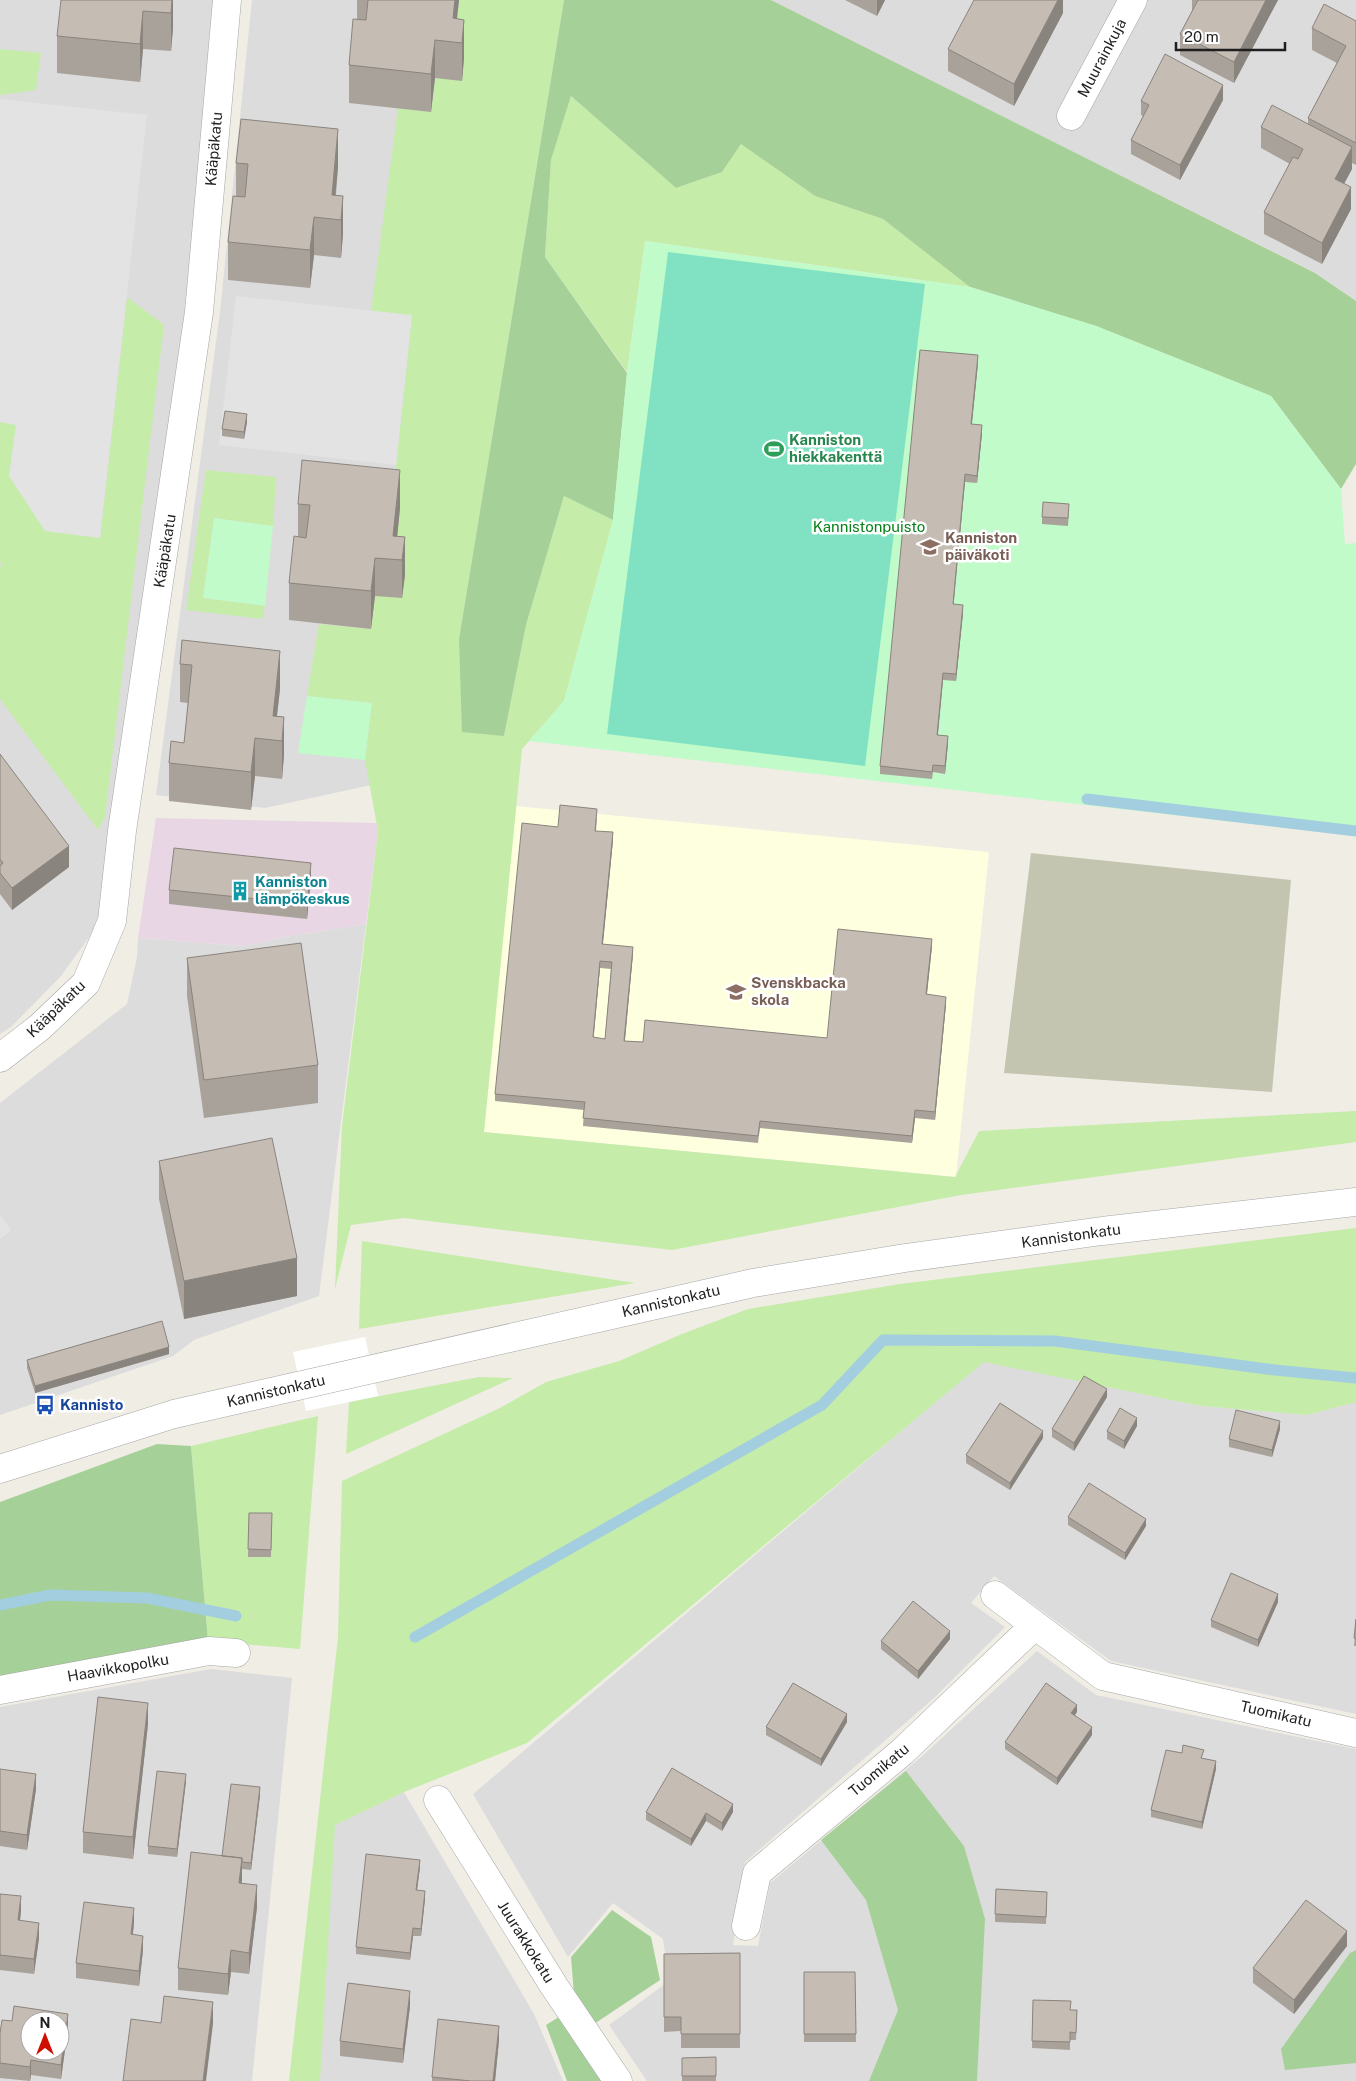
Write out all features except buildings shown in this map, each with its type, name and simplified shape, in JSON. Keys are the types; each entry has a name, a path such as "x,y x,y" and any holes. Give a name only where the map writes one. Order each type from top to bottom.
{"street":[{"name":"Kääpäkatu","path":"0,1058 40,1027 86,983 112,921 122,831 199,312 227,0"},
{"name":"Muurainkuja","path":"1072,116 1133,0"},
{"name":"Kannistonkatu","path":"0,1469 174,1414 753,1283 905,1258 1082,1234 1356,1202"},
{"name":"Tuomikatu","path":"995,1596 1103,1676 1356,1732"},
{"name":"Tuomikatu","path":"746,1926 756,1873 902,1752 1035,1625"},
{"name":"Haavikkopolku","path":"0,1690 209,1651 236,1653"},
{"name":"Juurakkokatu","path":"438,1800 554,1986 618,2081"}],"shaded area":[{"path":"0,0 219,0 187,313 103,918 61,976 11,1027 0,1034"},
{"path":"252,0 471,0 469,76 376,784 265,808 156,795 220,312"},
{"path":"771,0 1356,0 1356,301 1315,273"},
{"path":"0,99 147,115 100,538 45,531 9,476 16,425 0,422"},
{"path":"236,296 412,315 396,465 219,445"},
{"name":"Svenskbacka skola","path":"516,806 989,852 956,1177 484,1132"},
{"path":"156,818 377,823 378,831 366,924 242,946 138,938"},
{"path":"1031,853 1291,880 1272,1092 1004,1073"},
{"path":"366,924 319,1296 194,1340 173,1356 0,1415 0,1238 11,1230 0,1216 0,1103 127,1004 137,957 138,938 242,946"},
{"path":"0,1216 11,1230 0,1238"},
{"path":"984,1361 1201,1406 1307,1415 1356,1402 1356,1714 1111,1661 994,1576 971,1603 1005,1627 934,1698 745,1862 733,1945 758,1946 770,1883 920,1758 1037,1651 1096,1695 1356,1749 1356,2081 647,2081 609,2025 669,1981 663,1939 613,1903 568,1957 473,1794"},
{"path":"211,1669 292,1678 252,2081 0,2081 0,1707"},
{"path":"404,1792 534,2014 563,2081 316,2081 334,1825"}],"green space":[{"path":"459,0 564,0 459,639 504,736 526,625 564,496 613,520 564,701 522,749 484,1132 955,1177 979,1131 1356,1111 1356,1142 961,1195 672,1250 404,1218 351,1225 335,1289 342,1126 378,831 365,760 372,703 307,696 319,624 371,629 375,596 393,574 400,508 396,465 412,316 371,311 398,108 431,112 435,78 453,56"},
{"path":"564,0 771,0 1315,273 1356,301 1356,464 1341,489 1271,396 1096,326 970,287 883,219 815,196 741,144 722,172 676,188 571,96 551,160 545,257 627,373 613,520 564,496 526,625 504,736 462,732 459,639"},
{"path":"0,49 41,53 36,90 0,95"},
{"path":"571,96 676,188 722,172 741,144 815,196 883,219 970,287 645,241 627,372 545,257 551,160"},
{"name":"Kannistonpuisto","path":"645,241 970,287 1096,326 1271,396 1341,489 1345,544 1356,543 1356,836 529,741 564,701 613,520 627,373"},
{"name":"Kanniston hiekkakenttä","path":"668,252 925,284 865,766 607,734"},
{"path":"127,297 164,325 105,817 98,830 0,699 0,567 2,565 0,562 0,422 17,425 9,476 100,538"},
{"path":"206,470 276,477 273,526 214,518 203,598 265,606 262,619 186,610"},
{"path":"214,518 273,526 265,606 203,598"},
{"path":"307,696 372,703 365,760 298,753"},
{"path":"1356,1228 1356,1402 1307,1415 1201,1406 984,1362 527,1743 404,1792 335,1825 320,2081 289,2081 338,1637 342,1481 500,1408 546,1382 619,1361 748,1309 900,1284"},
{"path":"362,1241 635,1283 359,1329"},
{"path":"479,1377 513,1378 346,1454 349,1402"},
{"path":"318,1416 300,1649 208,1641 191,1446"},
{"path":"157,1444 191,1446 208,1641 0,1679 0,1502"},
{"path":"906,1771 964,1846 985,1919 977,2081 869,2081 898,2010 866,1900 821,1840"},
{"path":"612,1910 651,1937 660,1980 576,2036 604,2081 567,2081 546,2025 575,2007 571,1957"},
{"path":"1356,1950 1356,2063 1285,2070 1281,2049 1350,1953"}],"pier":[{"path":"365,1337 378,1396 306,1411 293,1352"}],"waterway":[{"path":"1087,799 1356,831"},
{"path":"415,1637 822,1405 883,1340 1055,1341 1275,1370 1356,1378"},
{"path":"0,1605 50,1595 147,1598 236,1616"}],"place":[{"name":"Kanniston hiekkakenttä","path":"774,449"},
{"name":"Kanniston päiväkoti","path":"930,547"},
{"name":"Kanniston lämpökeskus","path":"240,891"},
{"name":"Svenskbacka skola","path":"736,992"},
{"name":"Kannisto","path":"45,1405"}]}
